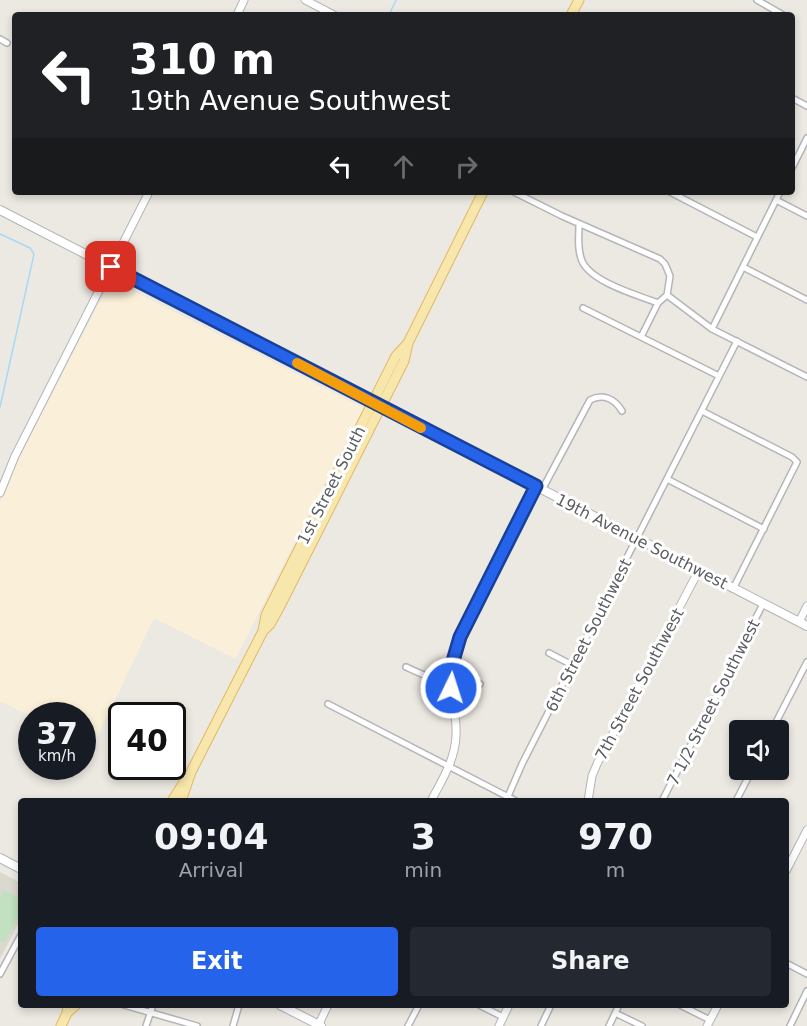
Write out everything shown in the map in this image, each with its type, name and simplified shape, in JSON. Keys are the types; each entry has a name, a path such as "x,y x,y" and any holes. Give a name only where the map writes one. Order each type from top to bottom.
{"main road":[{"name":"1st Street South","path":"174,798 191,772 263,631 276,615 376,405 396,356 408,343 482,195"},
{"name":"19th Avenue Southwest","path":"0,210 803,624"},
{"name":"1st Street South","path":"182,798 191,772"},
{"path":"0,858 18,867"},
{"path":"286,1008 319,1026"},
{"path":"61,1026 68,1009"}],"street":[{"path":"305,0 328,12"},
{"path":"757,0 778,12"},
{"path":"0,39 7,43"},
{"path":"795,162 806,141"},
{"path":"0,493 15,456 147,195"},
{"path":"520,195 579,224 660,259 665,264 670,276 667,295 658,303 641,337"},
{"path":"676,195 758,237"},
{"path":"712,329 778,195"},
{"path":"776,200 807,216"},
{"path":"579,224 580,254 587,269 604,281 658,303"},
{"path":"743,267 807,300"},
{"path":"667,295 712,329 807,377"},
{"path":"583,308 719,376"},
{"name":"6th Street Southwest","path":"507,798 522,764 737,341"},
{"path":"433,798 449,766 457,733 451,681 453,661 462,633 539,488 590,400 597,396 612,399 622,411"},
{"path":"702,411 797,461 734,589"},
{"path":"667,479 764,529"},
{"name":"7th Street Southwest","path":"588,798 592,776 597,764 699,570"},
{"name":"7 1/2 Street Southwest","path":"664,798 763,604"},
{"path":"803,624 807,606"},
{"path":"549,653 572,665"},
{"path":"777,720 807,662"},
{"path":"406,667 430,677 451,681 466,680 480,684"},
{"path":"328,704 449,766 505,798"},
{"path":"738,798 747,780"},
{"path":"789,865 807,830"},
{"path":"0,974 18,941"},
{"path":"789,965 807,974"},
{"path":"789,1026 807,992"},
{"path":"134,1008 197,1026"},
{"path":"146,1026 152,1008"},
{"path":"232,1026 238,1008"},
{"path":"319,1026 327,1008"},
{"path":"408,1026 417,1008"},
{"path":"485,1008 503,1017"},
{"path":"498,1026 508,1008"},
{"path":"541,1026 550,1008"},
{"path":"609,1026 618,1008"},
{"path":"685,1008 708,1023 716,1008"},
{"path":"615,1013 642,1026"}],"shaded area":[{"path":"111,280 364,408 235,659 154,618 114,702 108,702 108,715 96,740 96,702 18,702 18,710 0,701 0,504 4,487"},
{"path":"0,872 18,881 18,924 0,959"}],"green space":[{"path":"4,890 18,897 18,917 4,943 0,941 0,898"}],"waterway":[{"path":"390,12 396,0"},
{"path":"0,234 30,248 34,254 0,407"}],"slow traffic":[{"path":"297,363 421,428"}],"route":[{"path":"111,267 536,486 460,637 453,661 451,688"}]}
